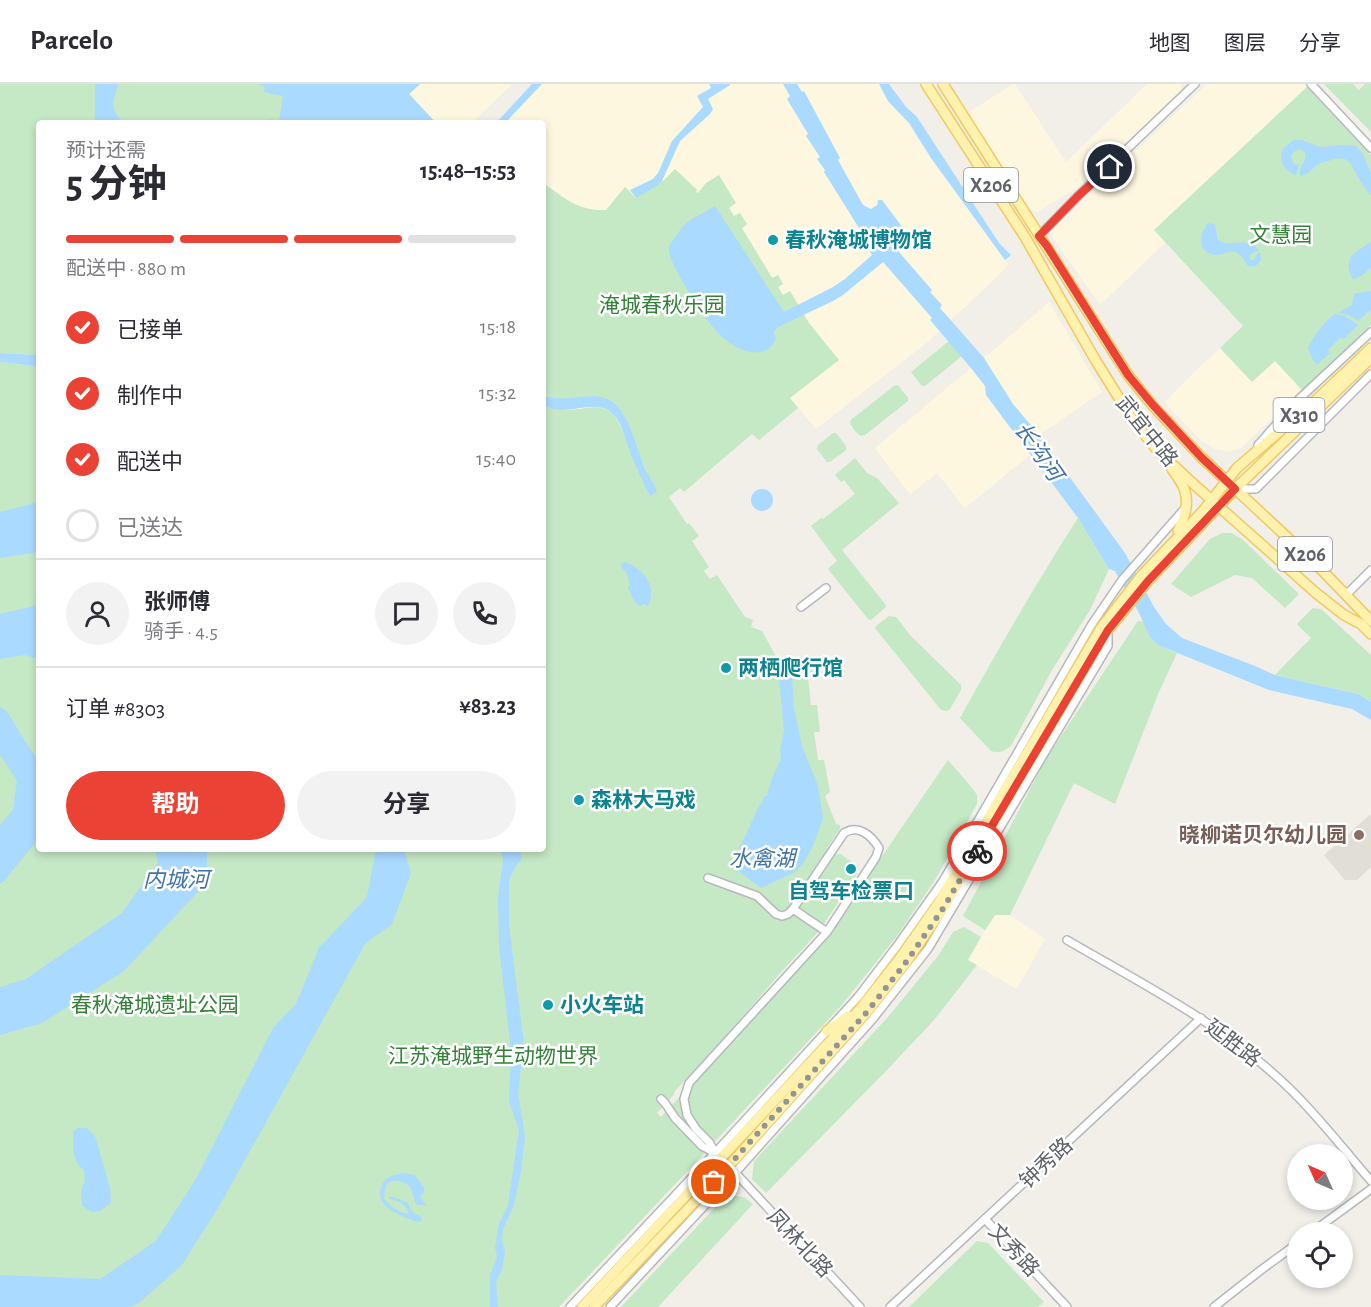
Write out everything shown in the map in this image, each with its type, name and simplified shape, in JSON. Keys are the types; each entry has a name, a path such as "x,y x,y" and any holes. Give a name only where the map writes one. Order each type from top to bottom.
{"main road":[{"name":"武宜中路","path":"926,84 1025,237 1114,392 1132,419 1158,451 1212,500 1316,593 1344,615 1361,624 1371,634"},
{"name":"武宜中路","path":"944,84 1128,375 1201,457 1318,566 1371,621"},
{"name":"X310","path":"1145,578 1237,468 1316,400 1371,348"},
{"name":"X310","path":"1145,578 1371,358"},
{"path":"1158,451 1185,491 1186,507 1183,522 1172,543"},
{"path":"582,1307 718,1156 862,1006 900,958 937,905 1105,629 1145,578"},
{"path":"594,1307 732,1170 867,1012 907,961 944,907 1105,629"},
{"path":"827,1031 862,1006"}],"street":[{"path":"1039,236 1194,84"},
{"path":"1311,84 1371,148"},
{"path":"1237,468 1298,400 1371,332"},
{"path":"1235,489 1256,489 1371,374"},
{"path":"570,1307 718,1156 858,997 943,881 1092,624 1134,564 1186,507"},
{"path":"1346,595 1371,570"},
{"path":"801,607 826,588"},
{"path":"708,878 757,896 776,914 782,916 793,909 844,833 851,829 859,830 874,840 879,848 876,857 827,932 689,1083 684,1099 687,1115 718,1156"},
{"path":"793,909 827,932"},
{"name":"延胜路","path":"1067,940 1201,1018 1258,1061 1290,1089 1371,1181"},
{"name":"钟秀路","path":"890,1307 1201,1018"},
{"path":"661,1099 675,1118 702,1146 718,1156"},
{"name":"凤林北路","path":"718,1156 860,1307"},
{"path":"610,1307 732,1170"},
{"path":"1326,1222 1371,1189"},
{"name":"文秀路","path":"985,1219 1067,1307"},
{"path":"1214,1307 1287,1251"}],"shaded area":[{"path":"420,84 512,84 475,120 433,120 408,94"},
{"path":"542,84 879,84 888,101 909,123 931,158 1009,265 930,340 816,429 790,398 838,360 809,323 790,291 783,295 778,287 783,283 778,275 773,278 742,228 747,225 734,216 729,207 736,203 719,176 706,183 698,193 675,169 664,180 636,198 625,187 606,210 595,211 574,205 546,185 546,120 508,120"},
{"path":"1013,84 1066,162 1147,84 1181,84 1181,91 1079,186 1038,212 1026,209 966,114"},
{"path":"1207,84 1304,84 1307,87 1154,230 1166,242 1100,305 1053,238 1053,229"},
{"path":"1049,302 1102,392 1039,435 1013,404 984,358"},
{"path":"1220,348 1252,382 1275,361 1302,390 1241,448 1229,452 1213,448 1200,439 1164,402"},
{"path":"971,368 985,386 986,395 1030,455 965,508 937,473 910,494 875,448"},
{"name":"晓柳诺贝尔幼儿园","path":"1371,814 1371,867 1357,880 1345,880 1324,855"},
{"path":"995,915 1010,915 1045,939 1017,989 967,960"}],"green space":[{"path":"0,84 420,84 409,94 433,120 36,120 36,355 0,353"},
{"path":"1324,84 1353,84 1359,90 1365,84 1371,84 1371,132"},
{"name":"文慧园","path":"1307,87 1371,155 1371,325 1302,390 1275,361 1252,382 1220,348 1243,326 1154,230"},
{"path":"675,169 698,193 706,183 719,175 736,203 729,208 734,216 740,213 747,224 742,228 772,278 778,275 783,284 778,287 783,295 790,291 809,323 839,360 790,398 798,408 759,440 752,434 684,492 680,488 669,497 687,524 689,523 699,536 692,541 709,567 704,571 710,579 717,575 745,617 753,620 751,627 762,631 778,660 812,669 813,677 808,678 811,705 817,705 820,732 814,732 818,760 824,760 830,792 825,796 836,824 840,825 840,829 827,848 855,864 853,867 858,873 819,931 657,1113 661,1117 826,938 948,760 977,795 977,804 935,880 897,936 841,1006 559,1307 0,1307 0,362 36,367 36,852 546,852 546,406 563,410 596,407 613,413 657,491 646,471 623,413 567,399 557,399 546,395 546,185 579,206 606,210 625,187 636,198 664,180"},
{"path":"949,341 962,356 922,386 911,372"},
{"path":"898,385 908,401 865,435 859,435 850,422 852,419"},
{"path":"836,433 846,446 846,450 827,462 817,449 818,445"},
{"path":"855,458 867,473 877,478 899,503 842,550 885,604 886,607 871,620 828,569 837,561 811,526 855,494 844,480 841,482 835,475"},
{"path":"1078,518 1109,569 1090,610 1052,670 1011,746 1002,751 991,751 960,718 1047,567"},
{"path":"1222,533 1232,533 1243,540 1299,594 1285,608 1252,578 1235,575 1191,597 1171,584 1210,539"},
{"path":"1313,608 1321,609 1371,655 1371,702 1358,694 1275,675 1311,638 1297,624"},
{"path":"889,616 896,617 910,635 961,685 961,690 947,711 941,710 875,628"},
{"path":"1138,621 1144,622 1156,642 1177,653 1159,692 1115,804 1074,783 1010,915 995,915 985,930 963,916 1047,757"},
{"path":"964,927 981,937 968,960 977,965 934,1020 766,1193 752,1179 754,1161 888,1017 938,956 953,932"},
{"path":"727,1195 744,1197 753,1204 658,1307 621,1307"},
{"path":"977,1241 988,1243 1044,1302 1038,1307 909,1307"}],"water":[{"path":"95,84 118,84 114,109 122,120 95,120"},
{"path":"258,84 420,84 409,94 433,120 279,120 283,96 264,92 265,87"},
{"path":"532,84 542,84 508,120 499,120"},
{"path":"709,84 730,85 708,99 713,109 680,141 662,181 636,198 630,190 653,179 658,173 672,141 703,107 697,96 711,88"},
{"name":"长沟河","path":"783,84 797,84 802,92 804,91 863,205 871,209 877,205 878,200 882,200 906,232 892,244 932,290 930,292 942,305 940,308 984,358 1013,404 1039,435 1125,553 1154,607 1166,624 1182,638 1275,675 1358,694 1371,702 1371,720 1352,709 1269,690 1158,645 1150,637 1115,571 1109,569 1078,518 986,395 985,386 930,320 932,318 883,262 843,295 778,327 774,332 776,339 771,347 764,351 749,352 740,349 719,334 681,278 669,248 684,225 715,206 784,312 833,287 872,255 865,243 867,241 817,159 820,157 787,99 790,96"},
{"path":"879,84 889,84 906,107 917,117 999,243 1011,255 1005,260 931,158 909,123 888,101"},
{"path":"1294,140 1321,147 1356,146 1363,154 1371,173 1371,196 1351,164 1345,159 1338,158 1318,164 1308,173 1300,176 1305,156 1304,151 1299,149 1291,157 1294,164 1299,165 1296,175 1288,170 1281,160 1281,155 1285,147"},
{"path":"1207,224 1215,225 1218,240 1229,243 1248,243 1259,250 1249,255 1251,260 1254,260 1260,252 1259,263 1248,266 1236,252 1214,255 1207,252 1201,244 1201,237"},
{"path":"1371,242 1371,267 1353,280 1349,261 1354,253"},
{"path":"1371,291 1371,309 1358,321 1349,315 1338,313 1352,305 1354,294"},
{"path":"1335,314 1345,316 1358,325 1344,339 1341,337 1328,350 1330,353 1317,365 1308,348 1319,330"},
{"path":"0,353 36,355 36,367 0,362"},
{"path":"546,396 561,399 596,396 616,405 626,419 646,471 657,491 650,496 621,427 611,412 598,407 565,410 546,406"},
{"path":"758,489 766,489 773,496 773,504 766,511 758,511 751,504 751,496"},
{"path":"36,503 36,552 0,558 0,512"},
{"path":"625,562 638,569 647,579 651,592 648,606 644,604 640,606 634,601 628,587 630,584 626,572 621,564"},
{"path":"36,606 36,658 24,655 0,659 0,614"},
{"name":"水禽湖","path":"778,660 791,663 794,708 802,746 818,786 823,818 813,846 803,864 793,873 761,888 731,866 760,804 769,793 767,792 770,783 781,759 780,749 784,731"},
{"path":"0,707 6,710 36,757 36,842 0,884 0,825 13,810 17,780 0,755"},
{"name":"内城河","path":"156,852 207,852 207,882 124,971 42,1023 0,1035 0,987 26,979 122,913 158,863"},
{"path":"375,852 405,852 411,873 392,924 365,944 221,1203 182,1265 139,1303 130,1307 0,1307 0,1275 100,1279 156,1241 196,1179 273,1028 296,1004 319,948 367,897"},
{"path":"502,852 521,853 521,860 509,879 509,926 524,1043 518,1093 525,1137 514,1205 503,1229 502,1240 505,1251 502,1269 496,1282 498,1307 490,1307 490,1275 497,1257 495,1247 499,1224 508,1205 519,1130 509,1101 511,1052 499,946 498,897 503,860"},
{"path":"77,1128 87,1128 95,1136 110,1188 111,1202 101,1211 92,1212 82,1206 81,1191 85,1181 84,1170 75,1158 73,1148 73,1132"},
{"path":"403,1173 415,1175 424,1188 420,1197 427,1206 416,1204 409,1186 398,1181 387,1184 384,1199 395,1209 409,1214 402,1204 389,1199 394,1197 408,1203 416,1215 422,1217 419,1222 392,1211 382,1201 380,1195 384,1181"}],"way so far":[{"path":"714,1182 867,1012 907,961 944,907 977,851"}],"place":[{"name":"春秋淹城博物馆","path":"773,240"},
{"name":"两栖爬行馆","path":"726,668"},
{"name":"森林大马戏","path":"579,800"},
{"name":"晓柳诺贝尔幼儿园","path":"1359,835"},
{"name":"自驾车检票口","path":"851,869"},
{"name":"小火车站","path":"548,1005"}],"route":[{"path":"977,851 1108,630 1148,581 1235,489 1201,457 1128,375 1039,236 1110,167"}],"park label":[{"name":"淹城春秋乐园","path":"662,305"},
{"name":"春秋淹城遗址公园","path":"155,1005"},
{"name":"江苏淹城野生动物世界","path":"493,1056"}]}
